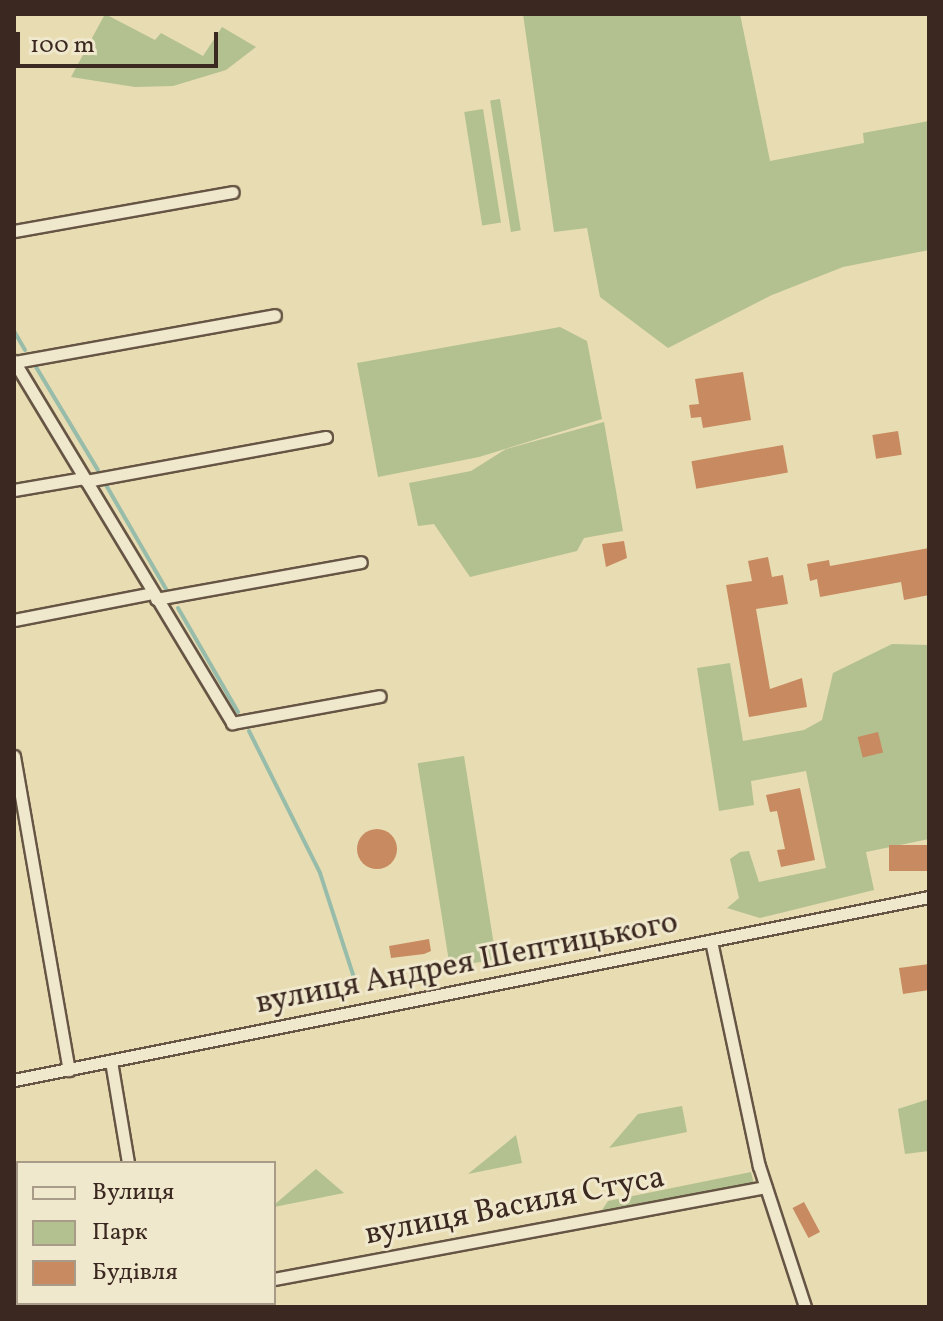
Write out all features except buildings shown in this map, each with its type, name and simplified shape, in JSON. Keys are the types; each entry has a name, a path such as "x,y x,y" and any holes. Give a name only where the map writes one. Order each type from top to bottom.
{"street":[{"path":"14,231 233,192"},
{"path":"275,315 14,362 232,723 380,696"},
{"path":"14,490 326,437"},
{"path":"14,620 361,562"},
{"path":"14,756 69,1070"},
{"name":"вулиця Андрея Шептицького","path":"14,1080 929,897"},
{"path":"711,941 765,1187 805,1307"},
{"path":"111,1061 128,1161"},
{"name":"вулиця Василя Стуса","path":"276,1279 765,1187"}],"green space":[{"path":"105,14 155,40 161,33 203,56 222,27 256,47 226,70 173,86 135,87 71,77"},
{"path":"523,14 740,14 770,161 864,143 863,133 929,121 929,250 843,267 772,295 668,348 600,297 587,228 554,232"},
{"path":"500,99 521,230 511,232 490,101"},
{"path":"483,109 501,223 482,226 464,112"},
{"path":"560,327 587,341 602,419 479,457 378,477 357,363"},
{"path":"604,422 623,531 584,538 577,551 470,577 434,524 418,526 409,483 471,471 506,449"},
{"path":"892,644 929,645 929,839 866,852 874,890 760,918 727,908 739,898 730,859 740,852 749,851 759,882 826,868 806,771 751,781 754,805 719,811 697,668 730,663 743,741 804,730 822,720 833,673"},
{"path":"464,756 496,959 450,967 418,763"},
{"path":"929,1099 929,1151 905,1154 898,1109"},
{"path":"682,1106 687,1132 609,1148 638,1114"},
{"path":"516,1135 522,1163 468,1174"},
{"path":"316,1169 344,1193 276,1207 276,1203"},
{"path":"751,1172 754,1184 600,1213 608,1201"}],"waterway":[{"path":"14,331 25,350"},
{"path":"36,367 98,470"},
{"path":"106,485 166,589"},
{"path":"178,608 238,712"},
{"path":"249,731 320,873 357,987"}]}
